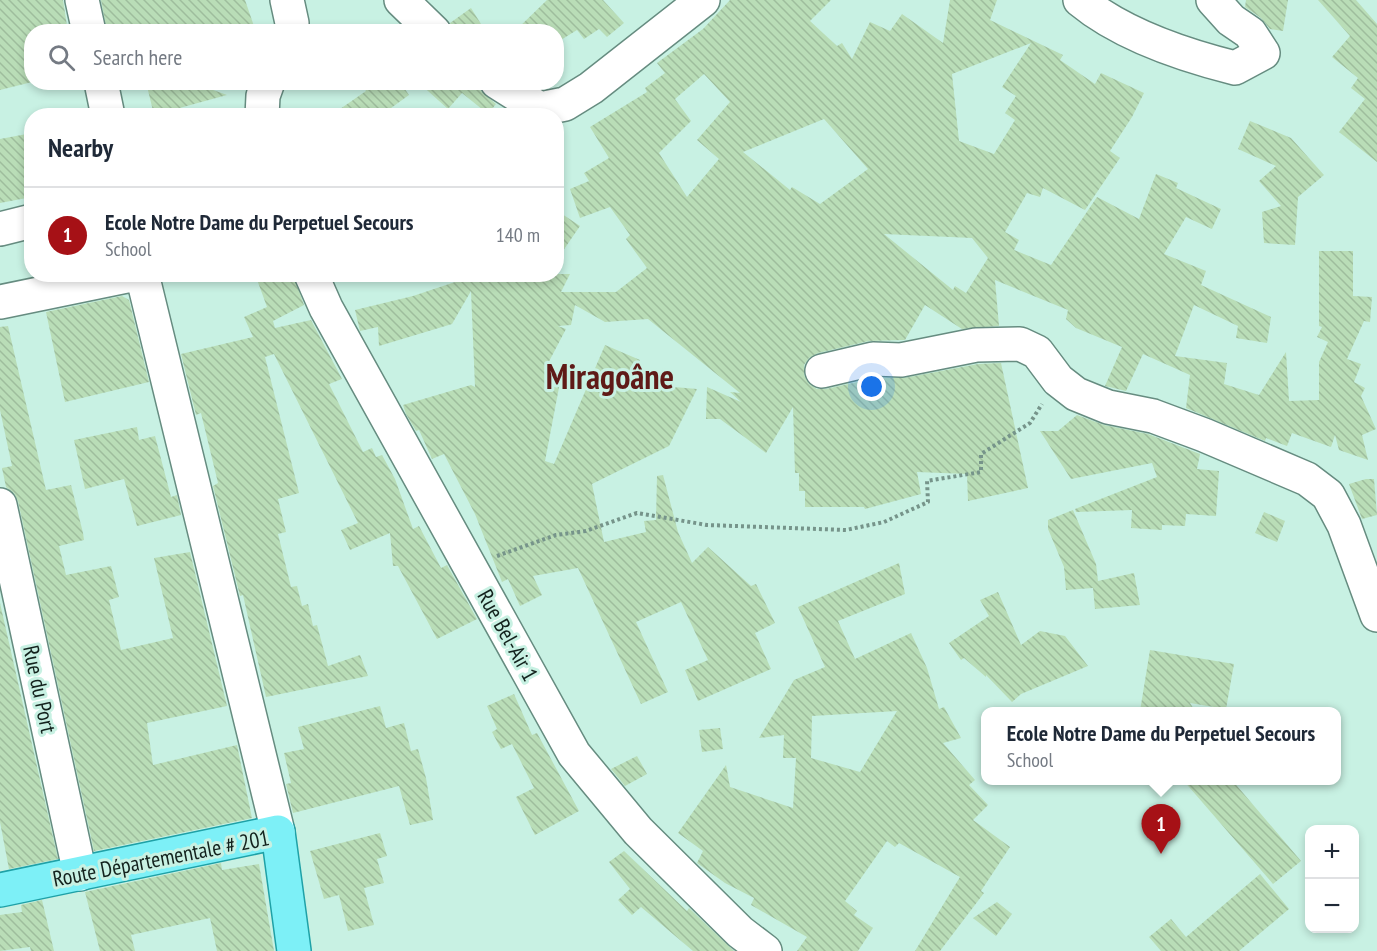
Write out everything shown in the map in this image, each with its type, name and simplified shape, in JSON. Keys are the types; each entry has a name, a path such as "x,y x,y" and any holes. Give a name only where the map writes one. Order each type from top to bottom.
{"main road":[{"name":"Route Départementale # 201","path":"0,890 278,832 294,951"}],"street":[{"path":"82,0 87,24"},
{"path":"287,0 292,24"},
{"path":"401,0 426,24"},
{"path":"545,108 565,104 591,88 703,0"},
{"path":"1080,0 1097,14 1187,56 1235,68 1263,53 1250,33 1231,20 1213,0"},
{"path":"103,90 106,108"},
{"path":"262,108 265,90"},
{"path":"510,90 538,108"},
{"path":"0,229 24,223"},
{"path":"0,302 96,282"},
{"path":"144,282 278,832"},
{"name":"Rue Bel-Air 1","path":"315,282 326,308 471,566 573,754 638,831 740,932 765,951"},
{"path":"822,371 873,359 901,360 976,345 1020,344 1037,352 1058,380 1076,394 1108,407 1153,416 1307,479 1328,495 1344,525 1377,615"},
{"name":"Rue du Port","path":"0,505 80,874"}],"path":[{"path":"471,566 556,535 586,531 637,513 707,525 813,531 846,530 884,522 928,502 927,481 981,472 981,454 1030,423 1058,380"}],"building":[{"path":"0,0 63,0 67,24 24,24 24,84 0,90"},
{"path":"101,0 245,0 253,24 106,24"},
{"path":"547,0 603,0 624,23 607,37 599,29 584,39 577,30 564,38 564,24 522,24"},
{"path":"730,0 831,0 810,21 837,46 842,43 852,59 870,22 890,31 902,14 943,43 950,0 997,0 990,20 1063,55 1060,60 1095,84 1101,73 1144,93 1110,151 1120,158 1085,210 1043,188 1040,197 1027,193 1005,232 1019,240 1014,250 1051,265 1097,197 1139,219 1156,174 1178,183 1176,188 1221,209 1212,229 1186,217 1164,254 1206,271 1201,285 1271,317 1267,343 1236,338 1238,326 1194,305 1175,356 1227,363 1224,384 1259,395 1286,352 1289,401 1319,400 1319,362 1328,342 1317,337 1322,327 1319,326 1319,251 1353,251 1353,296 1372,297 1370,322 1364,321 1347,359 1361,364 1354,382 1365,388 1361,396 1376,429 1362,435 1368,460 1339,450 1335,435 1331,447 1292,433 1287,446 1266,438 1265,441 1186,408 1190,375 1143,354 1126,391 1105,386 1122,347 1076,328 1066,319 1068,310 995,280 999,326 962,329 925,305 905,340 869,341 818,353 809,358 804,365 804,375 809,384 817,389 826,389 875,378 904,378 978,364 1001,363 1028,488 968,501 967,474 917,472 921,494 865,509 864,507 805,507 805,491 799,491 799,473 795,473 793,407 766,453 720,419 706,419 707,387 741,402 730,392 740,393 648,319 605,322 575,305 571,325 558,326 566,329 544,371 561,377 545,461 554,464 605,345 640,360 634,374 674,387 697,389 669,446 592,484 604,542 646,532 644,521 656,520 657,476 663,475 678,532 692,563 708,547 751,586 756,584 775,623 755,633 771,669 698,701 685,670 708,660 681,602 636,622 668,692 641,704 578,568 533,576 542,595 520,606 508,579 502,582 475,514 444,454 432,459 419,430 416,431 406,414 403,405 471,385 475,387 471,291 452,324 379,346 378,327 360,331 355,310 413,296 455,282 564,282 564,274 570,274 561,292 616,292 647,268 626,239 630,235 610,207 580,218 570,189 589,181 584,173 609,158 590,127 647,92 645,88 665,73 657,63 703,29","holes":["1031,43 1002,87 1016,96 1005,113 1015,120 994,154 959,141 952,74","704,74 730,102 697,140 719,159 687,197 659,153 691,121 675,99","824,119 868,169 820,204 792,187 790,190 743,152","884,234 972,238 988,258 966,293 955,286 953,290"]},
{"path":"1246,0 1288,0 1283,31 1270,29 1261,18 1245,7"},
{"path":"1318,0 1356,0 1377,24 1377,162 1339,132 1365,99 1351,88 1358,78 1332,57 1350,36"},
{"path":"471,8 481,24 450,24"},
{"path":"148,90 213,90 227,95 180,108 152,108"},
{"path":"406,90 409,95 391,108 342,108 366,91"},
{"path":"427,90 481,90 496,104 493,108 481,108 462,93 447,108"},
{"path":"1250,121 1291,138 1324,175 1298,197 1295,245 1264,243 1262,212 1281,206 1259,181 1276,166 1238,149"},
{"path":"24,134 24,198 0,203 0,139"},
{"path":"564,215 580,226 564,249"},
{"path":"258,282 296,282 304,305 273,321 275,328 311,320 342,379 329,384 363,452 372,448 376,457 382,455 395,479 413,529 419,526 441,568 447,565 477,619 437,639 398,566 393,566 390,533 350,550 341,530 358,523 274,354 265,357 299,493 278,499 286,532 278,534 291,587 297,586 302,606 308,604 313,626 317,625 328,666 360,655 368,676 266,697 243,595 240,596 213,486 218,483 201,413 196,415 181,354 253,337 244,317 267,307"},
{"path":"122,296 129,300 149,382 65,402 46,312"},
{"path":"8,326 46,490 71,485 83,533 84,540 59,546 66,575 111,566 119,597 109,600 121,650 173,638 154,558 190,552 227,706 147,723 153,765 237,745 252,818 94,851 18,501 14,493 6,487 2,468 12,466 0,410 0,327"},
{"path":"1077,415 1104,425 1148,434 1200,454 1197,469 1219,471 1216,516 1186,514 1185,526 1162,525 1162,530 1131,528 1132,510 1076,512 1075,509 1157,477 1152,463 1071,479 1040,431 1058,431"},
{"path":"137,427 139,440 155,436 171,497 177,495 181,515 137,526 124,479 85,489 74,440"},
{"path":"1374,479 1377,515 1362,519 1349,484"},
{"path":"1073,510 1096,564 1098,581 1134,573 1140,605 1095,609 1093,588 1066,590 1064,567 1048,529 1048,520"},
{"path":"1264,512 1285,521 1277,542 1255,533"},
{"path":"899,563 905,594 838,621 855,659 911,633 927,668 939,709 944,707 961,738 943,743 975,780 969,785 988,805 973,820 1010,847 981,891 984,893 940,951 915,951 960,877 899,843 895,847 887,841 845,901 857,911 854,915 873,928 858,951 797,951 807,937 751,905 754,898 725,883 697,863 703,851 678,833 726,765 730,787 793,808 796,758 783,758 784,735 759,738 794,680 825,667 798,607","holes":["897,711 860,772 811,758 812,716"]},
{"path":"998,592 1021,645 1040,631 1065,636 1088,666 1021,694 1012,702 986,675 986,677 964,658 961,660 949,643 989,616 980,600"},
{"path":"0,603 58,859 9,869 0,822"},
{"path":"1150,650 1234,664 1226,707 1190,703 1192,707 1141,707"},
{"path":"514,694 532,735 537,733 579,811 535,835 516,797 534,788 512,744 501,749 492,732 497,729 487,706"},
{"path":"380,706 386,728 404,723 411,751 418,749 426,778 433,820 410,825 399,786 293,813 286,784 291,783 284,753 304,749 298,727"},
{"path":"720,728 723,749 702,752 699,730"},
{"path":"637,756 647,774 625,786 611,769"},
{"path":"1187,785 1236,785 1301,861 1273,884"},
{"path":"380,833 387,856 377,859 384,883 364,888 374,925 348,931 339,895 324,899 310,851"},
{"path":"624,851 687,911 689,908 734,951 693,951 641,907 632,915 618,900 630,889 609,862"},
{"path":"221,863 222,870 259,864 274,951 217,951 210,918 131,935 135,951 100,951 85,892"},
{"path":"1260,874 1289,909 1239,951 1161,951 1149,937 1171,919 1186,937"},
{"path":"42,900 54,951 31,951 30,947 0,951 0,915 22,912 21,905"},
{"path":"997,902 1012,914 996,936 973,918"}],"place":[{"name":"Ecole Notre Dame du Perpetuel Secours","path":"1161,854"}],"district":[{"name":"Miragoâne","path":"610,377"}]}
